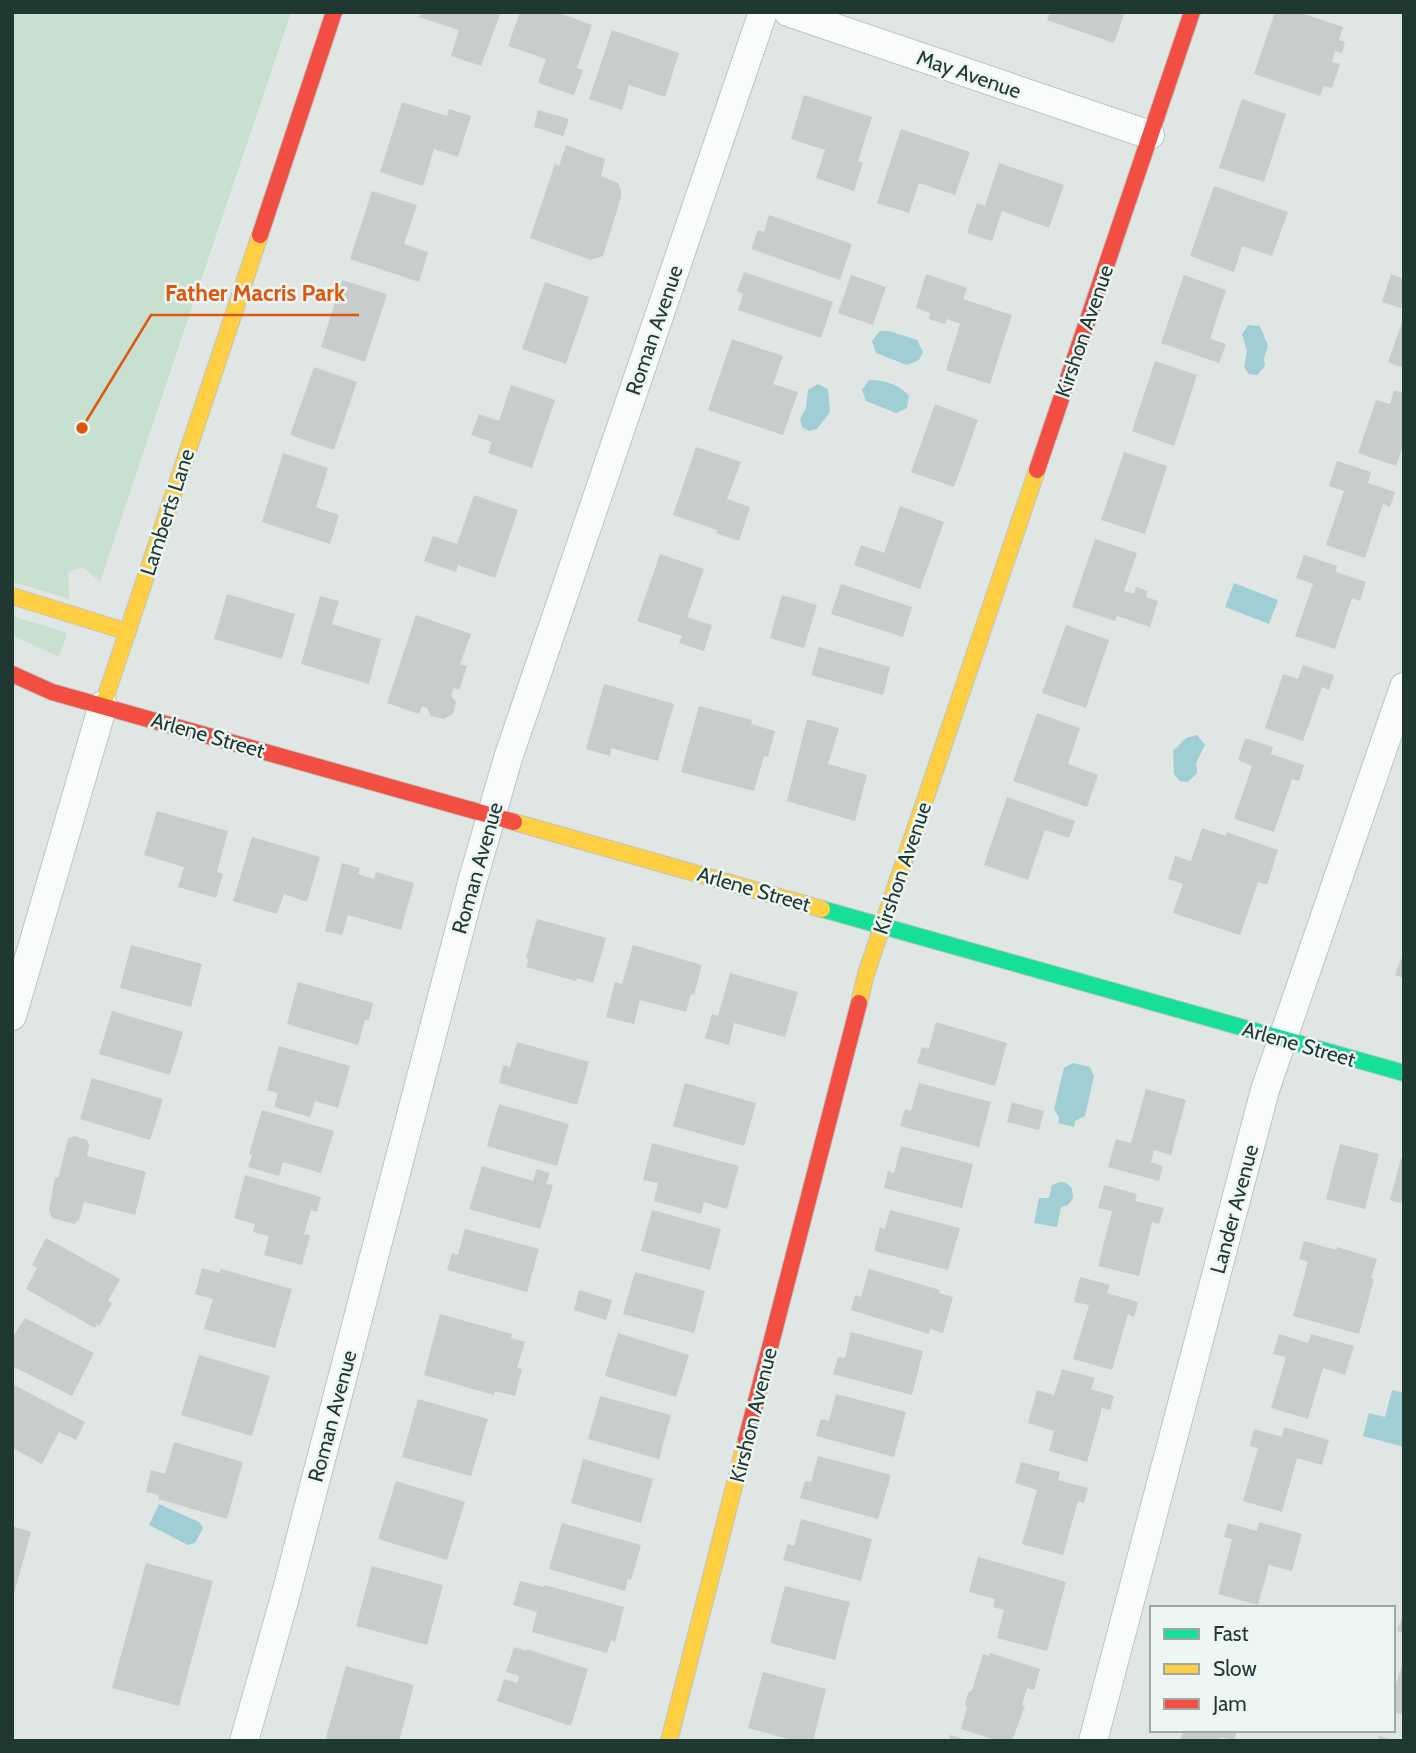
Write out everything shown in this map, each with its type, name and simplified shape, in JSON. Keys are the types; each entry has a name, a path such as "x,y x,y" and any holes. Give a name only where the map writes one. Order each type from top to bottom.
{"street":[{"name":"Lamberts Lane","path":"12,1016 103,705 334,12"},
{"name":"Roman Avenue","path":"244,1741 285,1597 471,886 514,738 763,12"},
{"name":"May Avenue","path":"789,12 1150,135"},
{"name":"Kirshon Avenue","path":"669,1741 866,974 1192,12"},
{"path":"12,596 128,632"},
{"name":"Arlene Street","path":"12,674 52,692 1404,1073"},
{"name":"Lander Avenue","path":"1093,1741 1265,1090 1404,687"}],"green space":[{"path":"12,12 291,12 100,582 83,567 68,572 69,599 12,582"},
{"path":"12,616 67,633 59,657 12,635"}],"water":[{"path":"1248,325 1260,326 1268,346 1264,358 1265,366 1257,375 1249,374 1244,367 1247,351 1242,334"},
{"path":"880,331 889,331 917,340 923,352 919,360 907,365 876,353 872,341"},
{"path":"869,380 885,382 901,389 909,396 907,408 896,413 866,401 862,390"},
{"path":"818,384 828,389 830,412 817,429 809,431 802,427 800,419 806,408 808,390"},
{"path":"1234,583 1278,600 1269,624 1225,607"},
{"path":"1197,735 1205,745 1196,763 1197,773 1188,782 1180,781 1174,774 1173,751 1186,738"},
{"path":"1073,1063 1090,1067 1094,1076 1085,1116 1075,1121 1074,1127 1058,1123 1059,1117 1054,1109 1064,1068"},
{"path":"1065,1182 1072,1188 1073,1198 1068,1205 1061,1207 1057,1227 1034,1223 1039,1198 1049,1198 1052,1185"},
{"path":"1392,1390 1404,1393 1404,1447 1363,1436 1369,1413 1385,1417"},
{"path":"159,1504 199,1522 203,1528 195,1543 188,1545 149,1525"}],"building":[{"path":"421,12 501,12 481,66 451,56 459,30 419,17"},
{"path":"520,12 557,12 592,25 577,68 583,70 574,95 538,83 546,59 508,46"},
{"path":"1050,12 1125,12 1114,43 1047,20"},
{"path":"1275,12 1298,12 1343,27 1339,40 1345,42 1342,53 1335,51 1332,62 1340,64 1332,88 1324,86 1320,96 1254,74"},
{"path":"612,30 679,53 665,97 629,85 622,110 589,99"},
{"path":"804,95 872,117 858,161 863,163 854,191 816,178 825,150 791,139"},
{"path":"1242,99 1286,114 1264,182 1219,168"},
{"path":"402,102 447,116 449,109 471,116 458,157 434,149 423,186 380,172"},
{"path":"538,110 569,119 563,136 534,127"},
{"path":"901,129 970,152 955,195 919,183 909,213 877,203"},
{"path":"566,145 605,159 601,176 618,183 621,191 603,256 591,260 530,238 555,164 559,166"},
{"path":"999,163 1064,185 1049,228 1002,211 992,241 967,233 977,203 985,206"},
{"path":"1214,186 1288,212 1272,256 1242,246 1234,272 1190,256"},
{"path":"372,191 417,205 404,244 428,252 419,282 350,259"},
{"path":"769,215 852,244 840,280 751,249 758,230 764,232"},
{"path":"744,272 833,302 821,338 738,310 743,294 737,291"},
{"path":"926,274 967,288 963,299 1012,315 990,384 946,370 960,324 947,319 945,324 929,319 930,313 916,308"},
{"path":"1391,274 1404,279 1404,309 1382,302"},
{"path":"851,275 886,287 873,325 838,313"},
{"path":"1184,275 1226,290 1210,339 1226,344 1219,363 1161,343"},
{"path":"342,280 387,294 365,362 321,347"},
{"path":"545,282 589,297 566,364 522,349"},
{"path":"1404,317 1404,368 1388,362"},
{"path":"732,339 783,356 773,384 798,392 783,435 708,410"},
{"path":"1155,361 1197,375 1174,446 1132,431"},
{"path":"314,367 357,382 334,450 290,435"},
{"path":"511,385 555,400 532,468 488,453 492,442 471,435 479,414 499,421"},
{"path":"1394,390 1404,393 1404,444 1396,466 1358,453 1376,400 1390,404"},
{"path":"935,404 978,420 954,487 911,472"},
{"path":"696,447 741,462 727,499 750,507 739,541 716,533 717,530 673,515"},
{"path":"1124,452 1167,466 1145,534 1101,520"},
{"path":"283,453 328,468 316,507 339,515 330,544 262,522"},
{"path":"1337,461 1371,472 1368,483 1395,492 1390,507 1383,504 1365,558 1326,545 1344,491 1329,486"},
{"path":"474,495 518,510 495,578 458,565 456,572 424,561 433,536 457,544"},
{"path":"900,506 944,522 920,589 854,565 861,545 884,553"},
{"path":"1095,539 1137,553 1124,591 1134,594 1136,587 1148,591 1146,597 1158,601 1150,627 1117,616 1115,621 1072,607"},
{"path":"660,554 704,569 687,617 712,625 704,651 679,643 682,636 637,621"},
{"path":"1304,555 1337,566 1336,572 1366,582 1360,601 1352,598 1335,649 1295,636 1313,584 1296,578"},
{"path":"841,584 912,607 903,637 831,614"},
{"path":"227,594 295,614 282,659 214,639"},
{"path":"782,595 817,605 804,648 770,638"},
{"path":"320,596 339,601 332,624 381,639 369,684 301,664"},
{"path":"416,615 471,634 460,664 467,666 459,690 454,688 451,696 456,702 453,714 443,719 431,716 427,708 422,706 419,714 387,703"},
{"path":"1066,625 1109,640 1086,708 1042,693"},
{"path":"819,647 890,667 883,695 811,675"},
{"path":"1303,665 1334,675 1329,690 1322,687 1303,741 1265,728 1283,674 1298,679"},
{"path":"604,684 674,704 658,761 611,748 610,756 586,749"},
{"path":"699,706 752,720 751,724 775,731 768,757 764,756 754,791 681,772"},
{"path":"1037,713 1080,728 1068,764 1098,775 1087,807 1013,781"},
{"path":"807,719 839,728 828,764 867,775 855,821 787,801"},
{"path":"1245,738 1273,747 1271,754 1304,765 1299,781 1292,779 1274,832 1234,819 1252,766 1238,760"},
{"path":"1007,797 1075,821 1069,838 1045,830 1028,880 984,865"},
{"path":"157,811 228,831 217,872 223,874 216,898 178,887 184,867 144,855"},
{"path":"1202,828 1226,836 1227,832 1278,850 1267,885 1258,882 1240,935 1173,913 1183,884 1168,879 1175,856 1191,861"},
{"path":"252,837 320,857 307,902 284,894 277,914 233,901"},
{"path":"342,863 360,868 358,874 374,879 376,872 414,883 401,930 348,915 342,935 325,931"},
{"path":"537,919 606,938 593,983 526,967"},
{"path":"131,945 202,964 191,1007 120,988"},
{"path":"633,945 702,965 686,1012 640,1000 634,1024 606,1017 615,982 622,984"},
{"path":"1404,951 1404,978 1395,975"},
{"path":"730,973 798,992 785,1037 734,1023 729,1045 705,1038 712,1014 718,1016"},
{"path":"298,982 373,1003 358,1045 287,1024"},
{"path":"112,1011 183,1032 170,1075 99,1054"},
{"path":"936,1022 1007,1043 995,1086 917,1063 922,1047 929,1049"},
{"path":"517,1042 589,1062 577,1105 499,1083 503,1065 510,1067"},
{"path":"279,1046 350,1066 338,1108 315,1101 310,1117 274,1107 278,1093 267,1090"},
{"path":"92,1078 163,1099 150,1140 80,1119"},
{"path":"685,1083 756,1103 744,1146 673,1126"},
{"path":"919,1083 991,1102 979,1147 900,1126 905,1109 911,1111"},
{"path":"1146,1089 1186,1100 1171,1155 1154,1150 1151,1162 1163,1166 1159,1181 1108,1167 1116,1139 1131,1143"},
{"path":"1012,1102 1044,1111 1039,1130 1007,1122"},
{"path":"499,1104 569,1124 557,1166 487,1146"},
{"path":"262,1110 334,1131 321,1173 283,1162 279,1176 248,1167 252,1155 249,1154"},
{"path":"74,1136 87,1140 87,1156 146,1172 135,1215 84,1202 79,1220 74,1224 52,1218 49,1210 55,1177 58,1178 68,1139"},
{"path":"652,1143 739,1166 727,1209 704,1202 701,1214 654,1201 658,1183 643,1180"},
{"path":"1340,1144 1379,1154 1365,1209 1326,1199"},
{"path":"901,1146 973,1164 962,1208 884,1188 888,1171 894,1173"},
{"path":"1401,1158 1404,1159 1404,1204 1390,1200"},
{"path":"482,1166 533,1181 537,1169 550,1173 546,1184 553,1185 540,1229 469,1209"},
{"path":"245,1175 321,1197 317,1212 311,1210 304,1234 310,1235 302,1265 264,1255 269,1236 253,1232 255,1224 234,1218"},
{"path":"1104,1185 1137,1194 1135,1201 1164,1208 1159,1224 1152,1222 1139,1276 1098,1266 1112,1211 1098,1208"},
{"path":"652,1210 721,1229 710,1270 641,1251"},
{"path":"890,1210 960,1228 948,1270 874,1251 880,1227 885,1229"},
{"path":"465,1229 539,1249 527,1292 447,1270 452,1253 458,1255"},
{"path":"46,1238 120,1279 108,1301 112,1303 99,1326 97,1324 95,1328 26,1289 37,1268 32,1265"},
{"path":"1304,1241 1377,1259 1359,1334 1293,1316 1308,1262 1299,1259"},
{"path":"202,1268 220,1273 221,1269 292,1289 275,1348 204,1329 213,1299 195,1294"},
{"path":"869,1269 940,1290 939,1293 953,1297 943,1333 930,1329 929,1334 851,1310 855,1295 861,1297"},
{"path":"635,1272 705,1291 694,1333 623,1314"},
{"path":"1080,1277 1110,1285 1107,1293 1138,1302 1134,1317 1128,1314 1112,1370 1073,1359 1089,1305 1074,1302"},
{"path":"579,1290 612,1300 606,1320 574,1310"},
{"path":"440,1314 512,1334 511,1338 525,1342 517,1368 522,1369 515,1396 495,1391 494,1395 424,1375"},
{"path":"25,1318 94,1353 72,1396 12,1366 12,1338"},
{"path":"851,1332 923,1351 912,1395 833,1374 838,1357 845,1358"},
{"path":"618,1333 689,1355 676,1397 605,1376"},
{"path":"1279,1334 1308,1343 1311,1334 1354,1346 1345,1375 1323,1368 1308,1419 1271,1408 1286,1357 1273,1354"},
{"path":"199,1355 270,1376 252,1436 181,1415"},
{"path":"1062,1369 1095,1378 1091,1389 1114,1396 1110,1410 1102,1408 1087,1462 1049,1451 1054,1431 1028,1423 1037,1390 1054,1395"},
{"path":"12,1384 85,1422 76,1440 59,1432 42,1464 12,1448"},
{"path":"836,1394 906,1412 894,1457 816,1436 821,1419 829,1421"},
{"path":"600,1396 671,1415 659,1459 588,1439"},
{"path":"418,1399 488,1419 471,1476 402,1457"},
{"path":"1284,1427 1329,1440 1322,1465 1297,1458 1282,1512 1243,1501 1258,1448 1250,1446 1254,1429 1282,1437"},
{"path":"174,1442 243,1462 227,1519 158,1499 159,1495 146,1492 151,1470 165,1474"},
{"path":"818,1456 891,1475 878,1519 800,1498 805,1481 811,1482"},
{"path":"583,1459 653,1479 641,1523 571,1503"},
{"path":"1021,1462 1060,1472 1058,1480 1088,1488 1084,1503 1078,1501 1063,1555 1022,1544 1037,1490 1015,1483"},
{"path":"396,1481 465,1502 447,1560 378,1539"},
{"path":"801,1519 872,1539 861,1581 783,1560 788,1544 794,1546"},
{"path":"1259,1522 1302,1534 1292,1571 1269,1565 1258,1605 1218,1594 1232,1539 1224,1537 1228,1523 1257,1531"},
{"path":"562,1523 641,1545 625,1591 549,1569"},
{"path":"12,1526 31,1532 13,1597 12,1597"},
{"path":"978,1557 1066,1582 1047,1651 997,1638 1004,1610 993,1607 995,1599 969,1592"},
{"path":"146,1563 213,1581 179,1706 112,1688"},
{"path":"372,1566 443,1585 427,1645 356,1626"},
{"path":"520,1581 544,1587 545,1585 624,1607 615,1642 611,1640 607,1653 532,1632 537,1612 513,1605"},
{"path":"785,1586 850,1602 835,1660 770,1643"},
{"path":"1404,1612 1404,1633 1397,1631"},
{"path":"514,1647 588,1669 571,1726 497,1701 504,1679 517,1683 519,1678 506,1672"},
{"path":"990,1653 1040,1669 1034,1690 1027,1688 1022,1705 1025,1706 1012,1741 999,1741 961,1729 968,1693 972,1690 983,1654 989,1656"},
{"path":"1404,1665 1404,1715 1395,1713 1395,1688"},
{"path":"346,1666 414,1685 399,1741 325,1741"},
{"path":"763,1672 826,1689 813,1741 795,1741 748,1728"},
{"path":"1182,1732 1236,1732 1234,1741 1221,1737 1220,1741 1180,1741"},
{"path":"950,1735 967,1740 967,1741 949,1741"},
{"path":"1379,1736 1395,1740 1395,1741 1378,1741"}],"traffic: fast":[{"path":"822,909 1404,1073"}],"traffic: slow":[{"path":"103,705 260,235"},
{"path":"859,1003 866,974 1037,470"},
{"path":"12,596 128,632"},
{"path":"514,822 822,909"},
{"path":"669,1741 746,1440"}],"traffic: jam":[{"path":"260,235 334,12"},
{"path":"1037,470 1192,12"},
{"path":"12,674 52,692 514,822"},
{"path":"746,1440 859,1003"}],"place":[{"name":"Father Macris Park","path":"82,428"}]}
